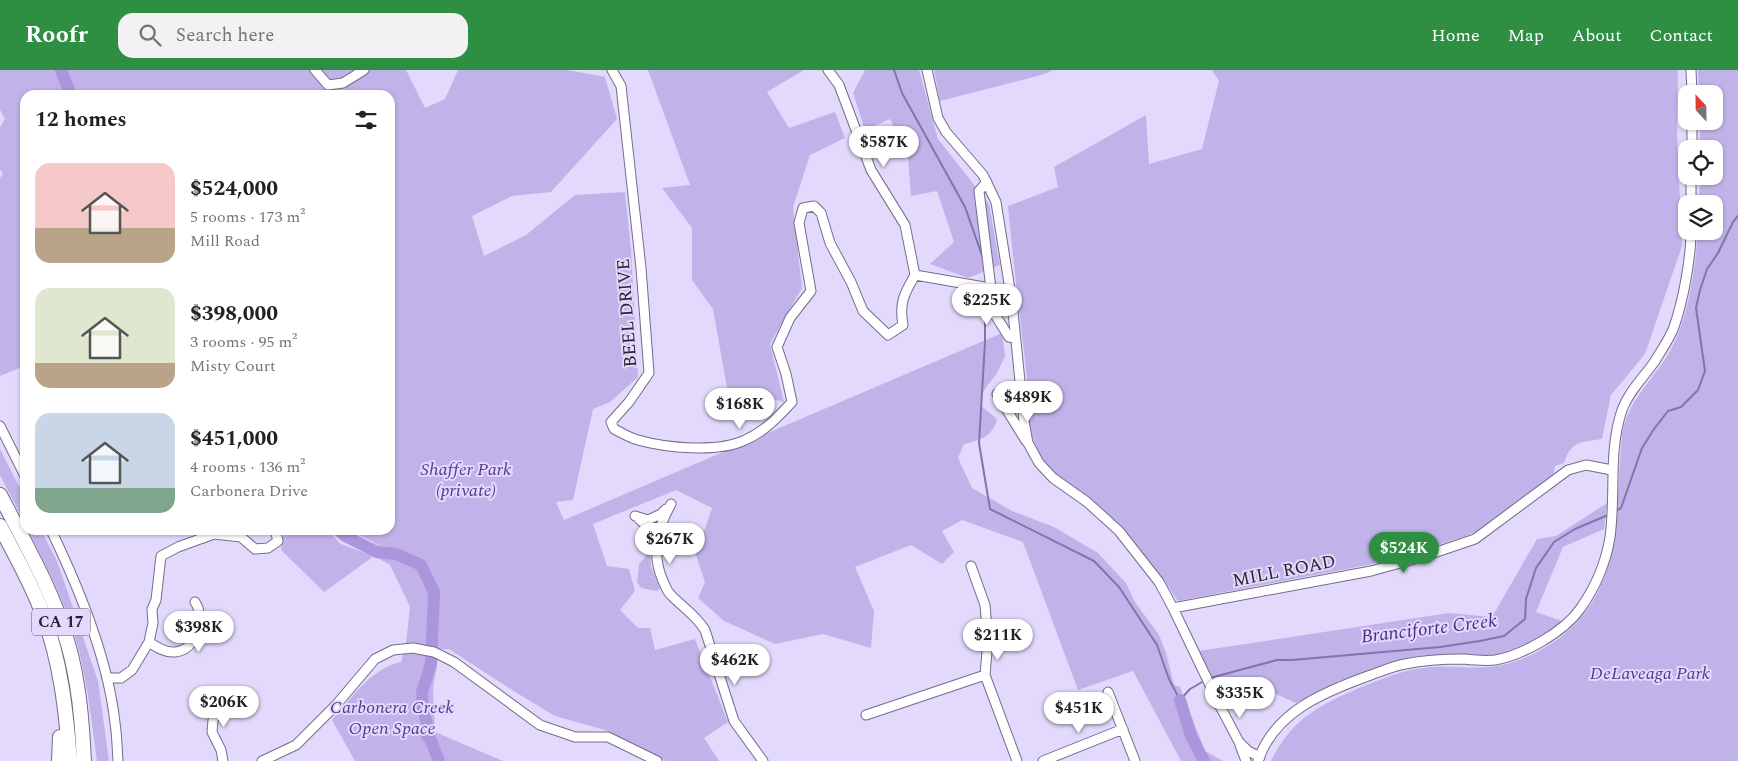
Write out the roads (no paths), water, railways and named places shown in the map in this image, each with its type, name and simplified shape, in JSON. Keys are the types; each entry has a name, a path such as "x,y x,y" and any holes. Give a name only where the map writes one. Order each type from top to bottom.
{"highway":[{"name":"CA 17","path":"0,495 20,533"},
{"name":"CA 17","path":"0,526 32,589 55,653 63,690 70,761"},
{"name":"CA 17","path":"21,535 46,583 64,631 78,690 84,761"},
{"path":"60,761 63,690"}],"street":[{"path":"315,70 328,85 343,83 364,70"},
{"name":"BEEL DRIVE","path":"612,70 622,86 641,268 649,373 629,402 611,422 614,429 638,440 678,447 710,448 744,441 770,424 792,402 786,374 776,347 790,318 811,291 799,223 803,208 814,206 821,213 830,243 851,282 862,311 888,336 902,325 902,298 915,275"},
{"path":"828,70 838,85 871,170 905,225 915,275 987,285"},
{"path":"927,70 938,118 946,132 983,175 996,202 1012,302 1024,421 1028,443 1039,463"},
{"path":"1691,70 1692,85"},
{"path":"987,182 978,190 988,255 987,285 994,312 1009,337 1015,338"},
{"path":"1239,742 1249,746 1258,746 1266,741 1282,723 1308,702 1322,694 1404,664 1442,659 1494,660 1528,649 1562,628 1579,611 1593,589 1604,560 1610,536 1615,432 1623,407 1631,392 1655,361 1674,328 1685,282 1690,240"},
{"path":"997,394 1039,463 1053,478 1087,502 1119,531 1159,582 1220,708 1239,742 1246,761"},
{"path":"0,426 20,466"},
{"name":"MILL ROAD","path":"1173,608 1371,571 1422,557 1475,539 1568,470 1586,465 1612,470"},
{"path":"53,535 83,602 107,678 115,722 118,761"},
{"path":"107,678 121,678 132,670 149,642 153,622 152,609 156,600 161,556 178,547 211,535"},
{"path":"223,535 241,537 255,549 268,548 278,541 277,535"},
{"path":"657,536 656,551 659,571 668,593 697,618 705,630 734,721 763,761"},
{"path":"971,566 985,605 988,640 985,675 1017,761"},
{"path":"149,642 163,650 175,652 191,644 197,635 200,617 199,608 195,602"},
{"path":"262,761 296,745 336,705 375,659 394,650 413,648 434,652 454,662 540,725 575,737 608,737 657,761"},
{"path":"866,715 985,675"},
{"path":"1108,692 1135,761"},
{"path":"223,761 221,750 212,732 213,720 220,710 238,695"},
{"path":"1043,761 1123,729"},
{"path":"1239,742 1259,759 1266,741"}],"waterway":[{"path":"61,70 69,90"},
{"path":"894,70 902,93 965,207 983,258"},
{"name":"Branciforte Creek","path":"1615,511 1621,508 1642,448 1654,429 1668,411 1681,407 1698,390 1705,371 1696,308 1700,290 1707,269 1738,216"},
{"path":"985,290 985,342 979,443 990,509 1094,561 1119,587 1157,645 1169,679 1180,700 1190,689 1204,681"},
{"name":"Branciforte Creek","path":"1210,678 1277,660 1440,647 1504,636 1525,619 1526,599 1536,568 1554,542 1575,529 1608,515"},
{"path":"344,535 377,552 396,554 421,565 434,592 431,664 422,692 423,709 427,724 426,734 439,761"},
{"path":"1180,700 1191,736 1204,761"}],"park label":[{"name":"Shaffer Park (private)","path":"466,479"},
{"name":"DeLaveaga Park","path":"1650,673"},
{"name":"Carbonera Creek Open Space","path":"392,718"}]}
